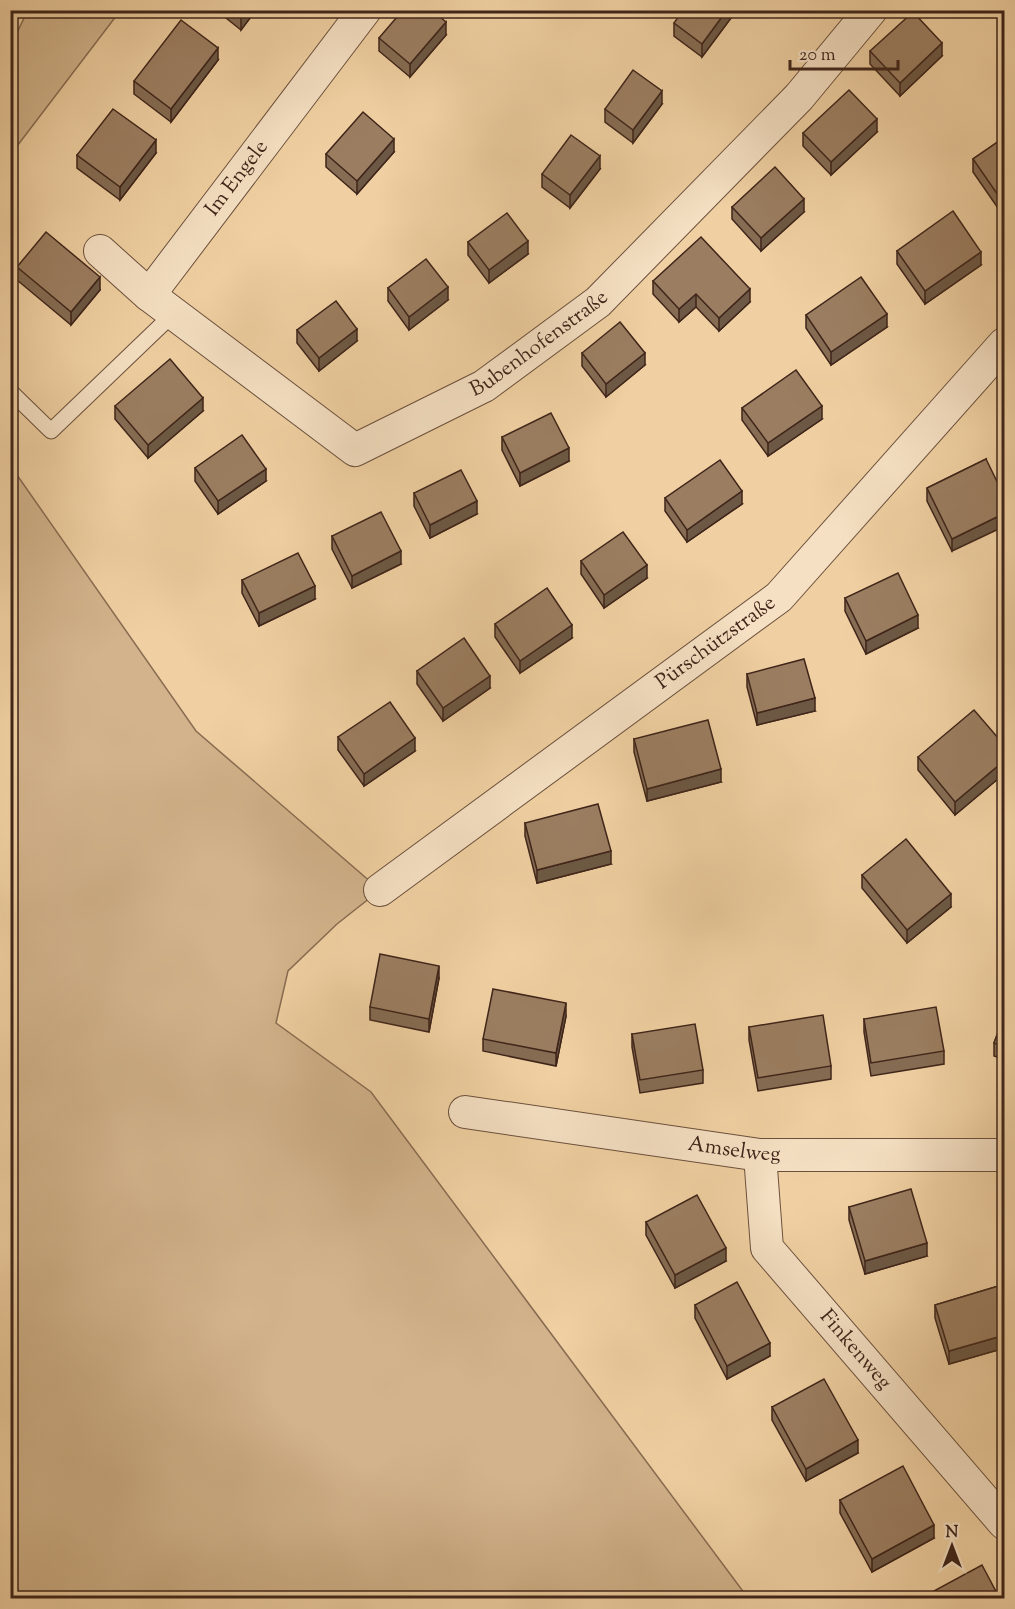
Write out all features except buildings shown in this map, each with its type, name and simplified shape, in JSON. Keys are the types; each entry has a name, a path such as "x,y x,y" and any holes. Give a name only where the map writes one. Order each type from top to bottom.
{"street":[{"name":"Im Engele","path":"149,295 365,10"},
{"name":"Bubenhofenstraße","path":"149,295 355,450 484,386 598,302 799,97 871,10"},
{"path":"100,251 149,295"},
{"name":"Pürschützstraße","path":"380,890 779,597 1005,344"},
{"name":"Amselweg","path":"465,1112 760,1155 1005,1155"},
{"name":"Finkenweg","path":"760,1155 767,1248 1005,1523"}],"lane":[{"path":"10,391 51,431 174,313"}],"shaded area":[{"path":"28,10 120,11 11,154 11,45"},
{"path":"10,465 196,731 380,890 337,924 288,971 276,1023 371,1092 748,1598 11,1598"}]}
